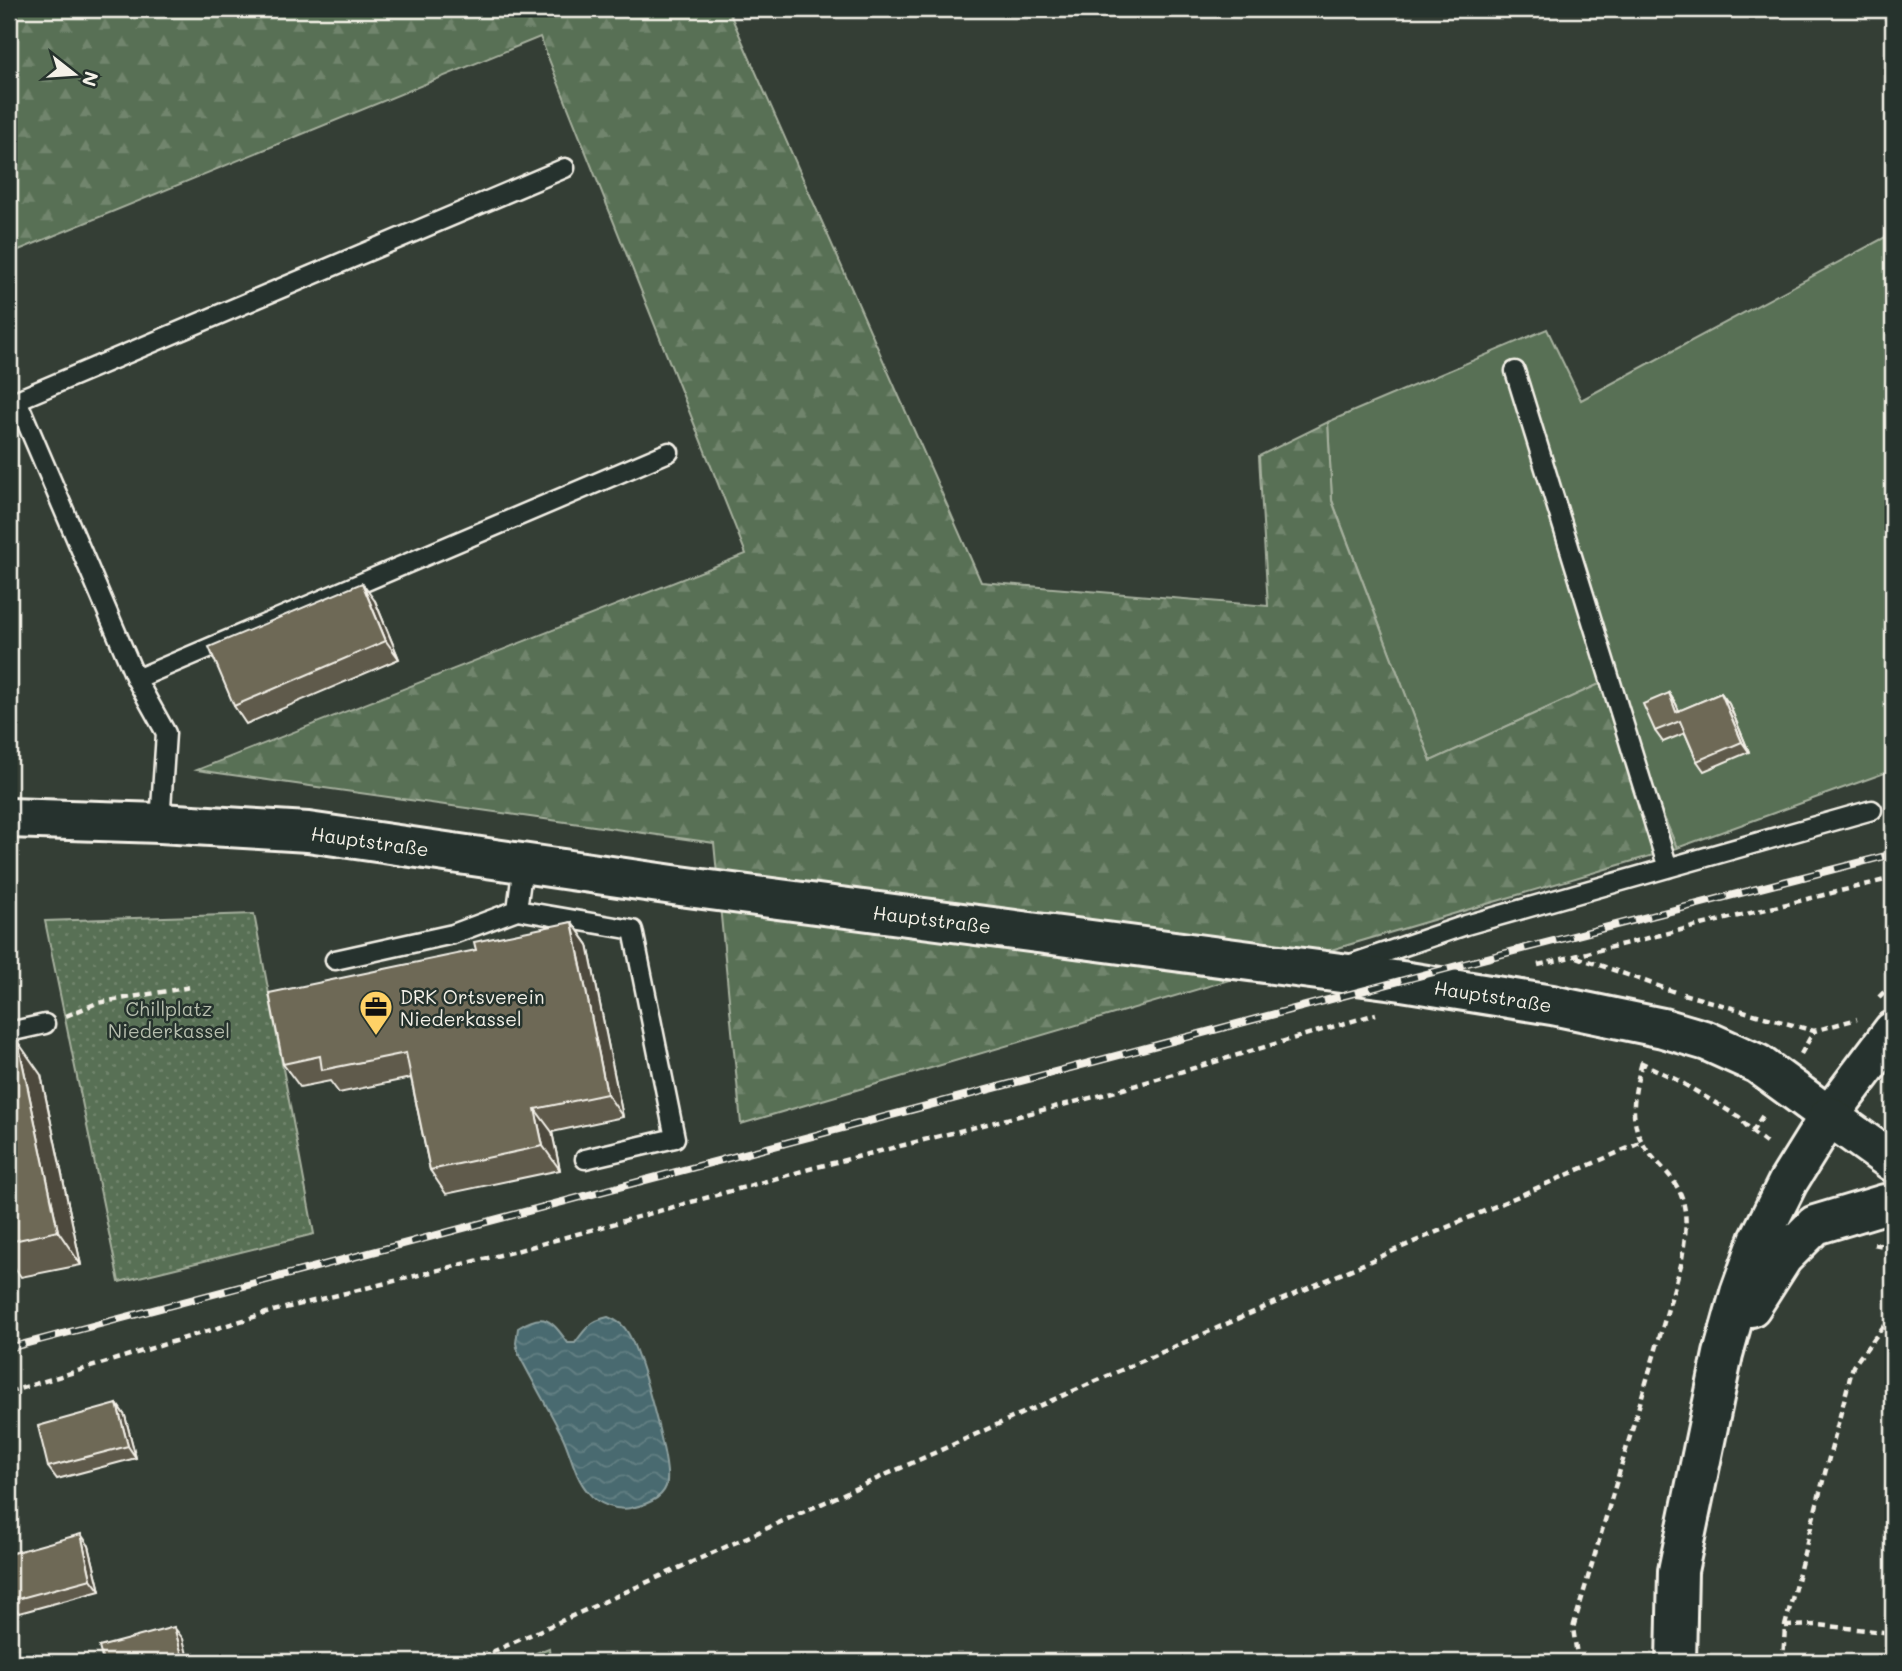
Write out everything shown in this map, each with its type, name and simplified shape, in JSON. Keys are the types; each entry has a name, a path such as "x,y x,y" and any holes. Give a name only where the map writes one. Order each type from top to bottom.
{"street":[{"name":"Hauptstraße","path":"9,818 308,832 680,887 1330,972 1552,1005 1663,1028 1707,1041 1758,1064 1893,1162"},
{"path":"1676,1662 1678,1570 1723,1354 1740,1293 1759,1240 1788,1182 1829,1116 1889,1036"},
{"path":"1723,1354 1783,1257 1815,1225 1893,1204"}],"lane":[{"path":"160,823 166,733 136,679 17,400 565,168"},
{"path":"1514,371 1668,868"},
{"path":"136,679 669,452"},
{"path":"1330,972 1466,926 1872,810"},
{"path":"517,910 523,864"},
{"path":"335,960 453,934 517,910 633,930 675,1138 585,1159"},
{"path":"9,1032 45,1024"}],"path":[{"path":"1529,967 1893,878"},
{"path":"1577,957 1679,993 1815,1031 1859,1018 1889,1036"},
{"path":"45,1024 97,1003 191,988"},
{"path":"1578,1662 1573,1628 1681,1265 1686,1228 1685,1210 1677,1185 1642,1142 1632,1113 1642,1063 1663,1028 1679,993"},
{"path":"9,1392 273,1311 516,1251 813,1168 1106,1094 1381,1013"},
{"path":"1629,1058 1677,1080 1739,1117 1752,1132 1797,1168"},
{"path":"470,1662 1023,1413 1642,1142"},
{"path":"1846,1215 1856,1238 1893,1248"},
{"path":"1783,1662 1785,1626 1853,1366 1883,1327 1893,1324"},
{"path":"1785,1626 1819,1625 1893,1633"}],"green space":[{"path":"9,9 728,9 981,582 1268,606 1259,456 1328,422 1332,501 1431,761 1606,681 1677,848 741,1124 714,843 197,770 746,554 540,37 9,254"},
{"path":"1893,233 1893,770 1677,848 1606,681 1431,761 1332,500 1328,422 1547,329 1581,400"},
{"name":"Chillplatz Niederkassel","path":"254,914 314,1234 119,1282 45,921"},
{"path":"549,1648 550,1662 513,1662"}],"water":[{"path":"608,1317 617,1321 628,1333 640,1362 667,1470 665,1488 654,1500 625,1509 602,1503 583,1486 562,1435 519,1355 516,1343 518,1328 535,1320 547,1321 568,1343 575,1343 589,1326"}],"building":[{"path":"362,583 386,641 234,706 209,647"},
{"path":"1669,693 1676,712 1721,693 1742,742 1697,761 1680,721 1655,731 1643,704"},
{"path":"572,922 607,1094 535,1109 543,1146 430,1170 406,1053 322,1070 320,1056 283,1064 269,993 476,950 474,942"},
{"path":"18,1042 58,1231 9,1242 9,1043"},
{"path":"117,1404 128,1446 48,1467 38,1426"},
{"path":"81,1534 91,1579 10,1601 9,1554"},
{"path":"174,1627 184,1662 103,1662 99,1647"}],"railway":[{"path":"9,1348 1483,959 1893,854"}],"place":[{"name":"DRK Ortsverein Niederkassel","path":"376,1037"}]}
